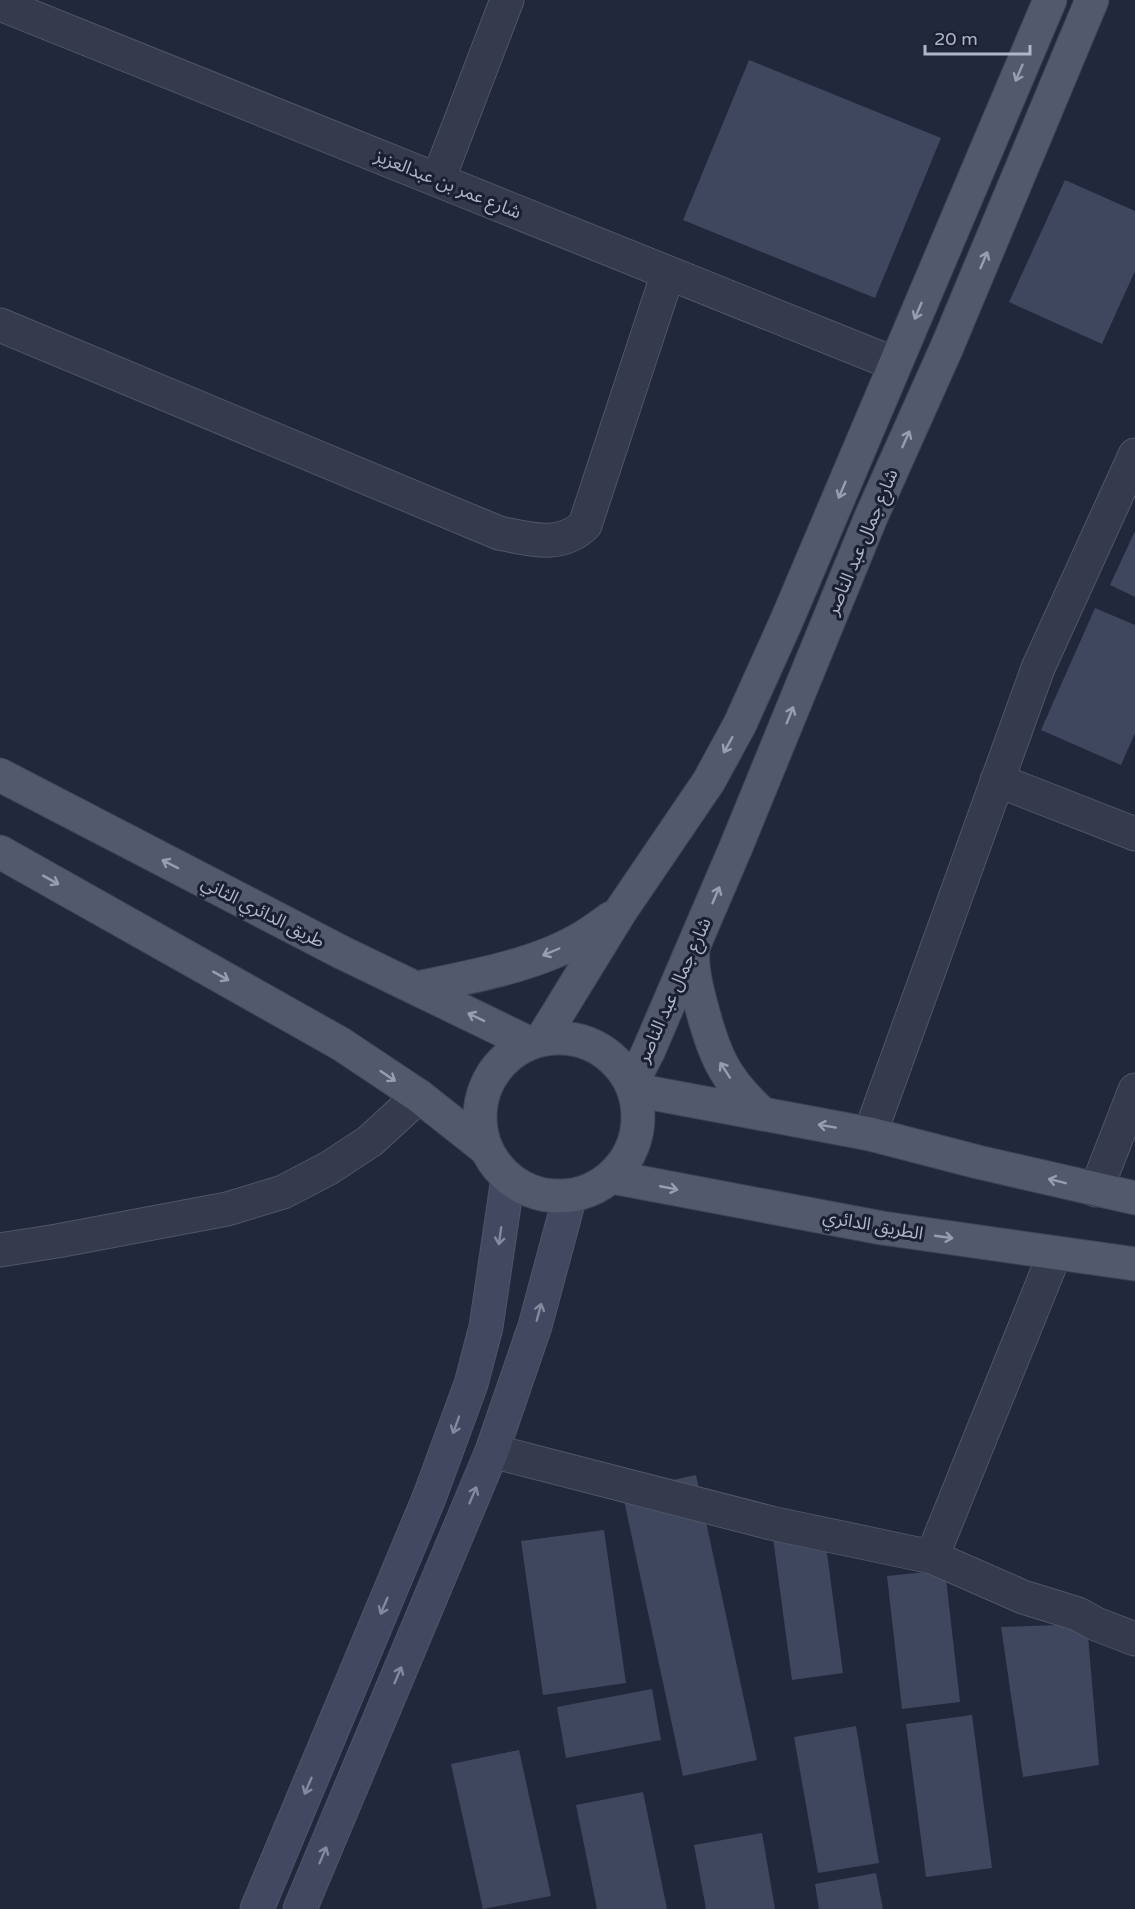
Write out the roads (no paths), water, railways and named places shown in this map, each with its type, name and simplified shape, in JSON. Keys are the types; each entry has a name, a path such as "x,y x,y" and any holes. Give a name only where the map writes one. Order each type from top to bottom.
{"main road":[{"path":"486,1149 479,1125 481,1100 491,1076 507,1057 535,1041 709,781 740,724 1050,0"},
{"name":"شارع جمال عبد الناصر","path":"634,1087 871,517 947,347 1092,0"},
{"name":"طريق الدائري الثاني","path":"0,775 341,952 535,1041"},
{"path":"0,852 341,1044 418,1096 486,1149 508,1178 526,1190 548,1196 570,1196 592,1190 612,1177 627,1159 637,1137 639,1114 634,1087 610,1055 578,1040 535,1041"},
{"path":"417,988 491,973 537,958 579,940 620,912"},
{"path":"694,945 692,959 698,993 710,1040 720,1065 742,1096 762,1114"},
{"path":"634,1087 870,1134 1135,1198"},
{"name":"الطريق الدائري","path":"612,1177 882,1228 1135,1264"}],"street":[{"path":"438,180 507,0"},
{"name":"شارع عمر بن عبدالعزيز","path":"0,4 895,364"},
{"path":"0,325 499,532 551,541 576,534 585,525 668,273"},
{"path":"870,1134 1038,668 1135,455"},
{"path":"997,780 1135,834"},
{"path":"1096,1190 1135,1090"},
{"path":"0,1250 227,1209 283,1192 329,1168 370,1142 418,1096"},
{"path":"257,1909 429,1498 471,1384 486,1327 508,1178"},
{"path":"300,1909 492,1451 536,1326 570,1196"},
{"path":"932,1557 1055,1253"},
{"path":"492,1451 771,1523 932,1557 1023,1597 1078,1614 1135,1640"}]}
